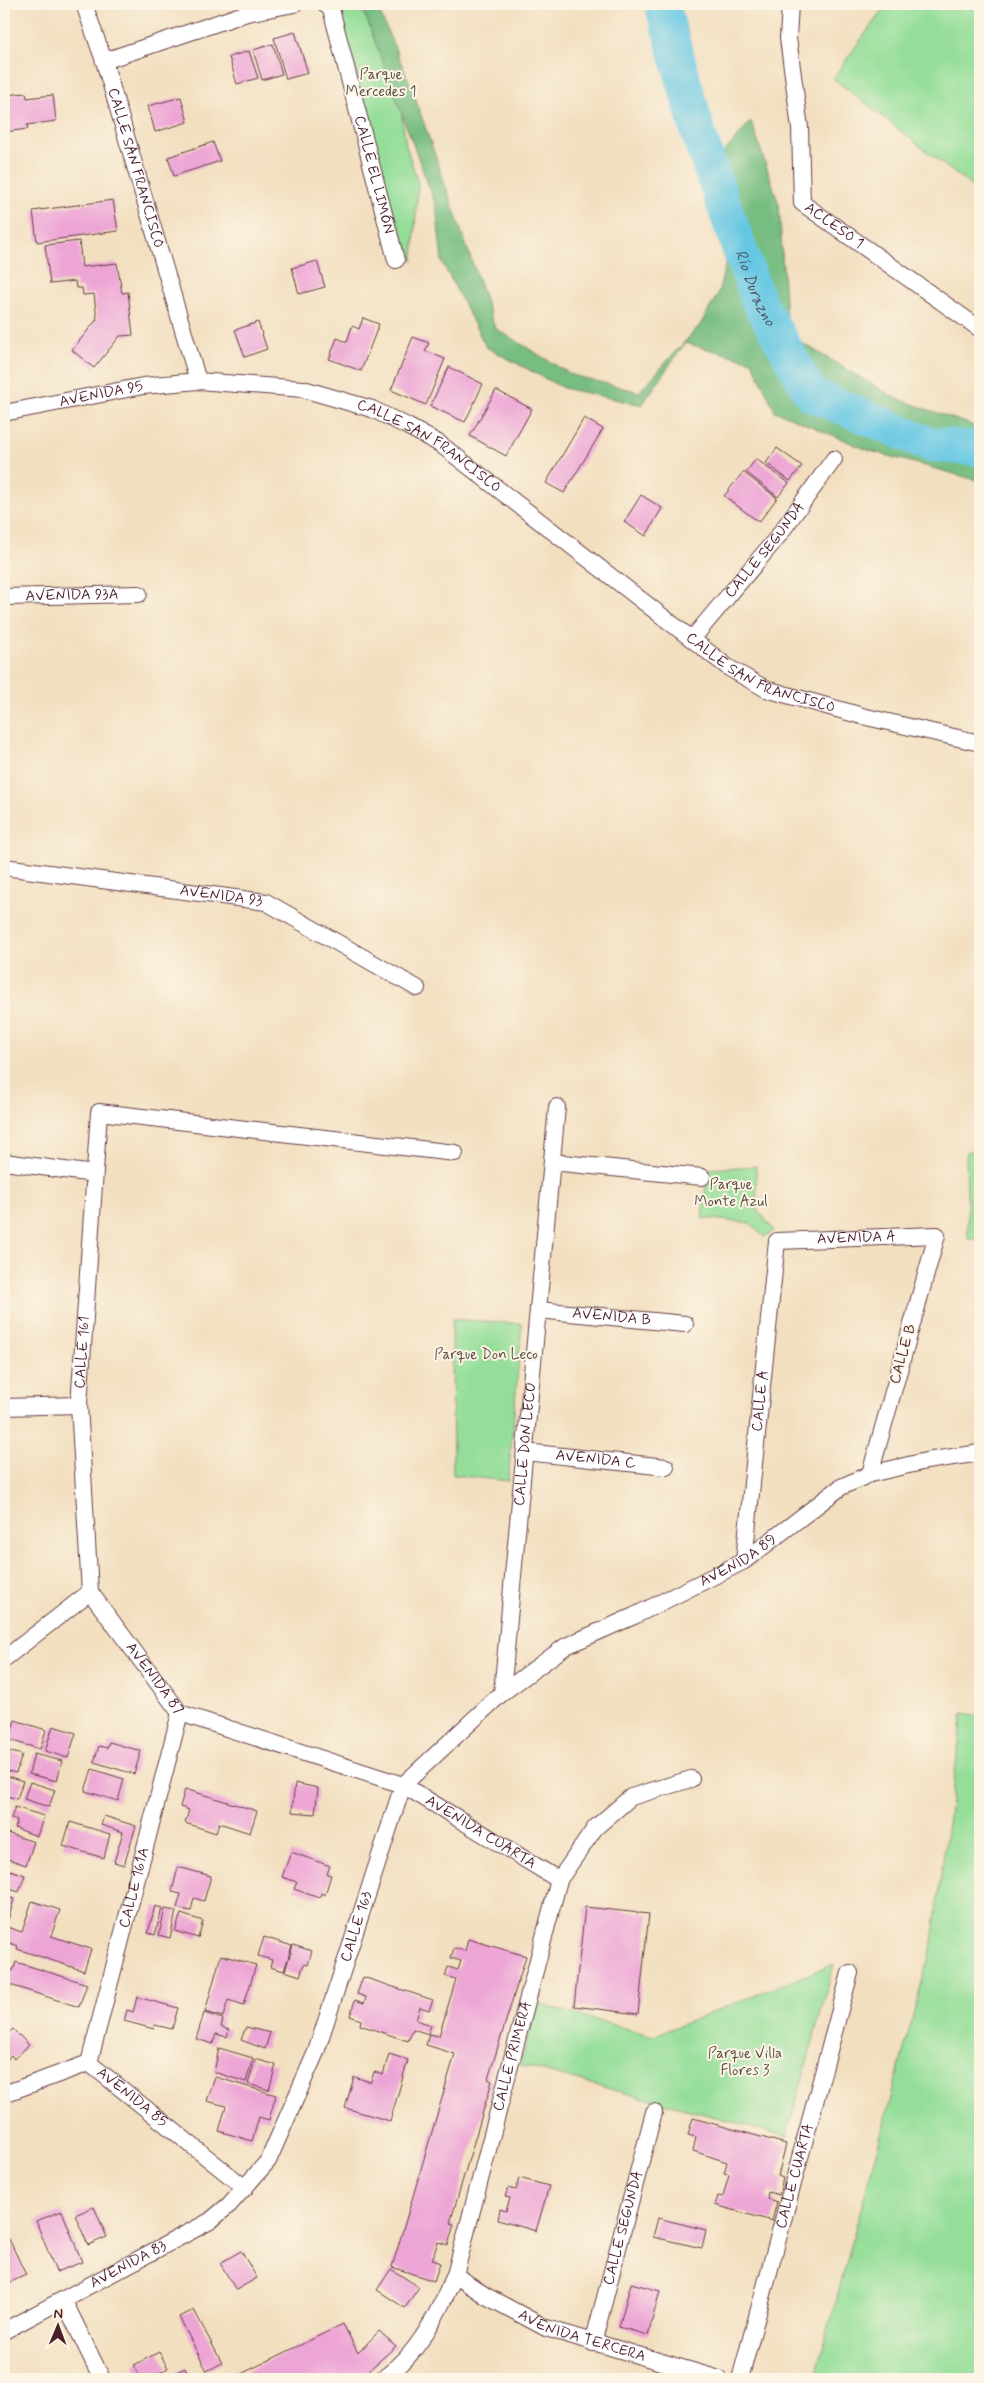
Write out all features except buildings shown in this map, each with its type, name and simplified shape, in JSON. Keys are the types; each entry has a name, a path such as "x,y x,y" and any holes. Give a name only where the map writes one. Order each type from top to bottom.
{"street":[{"name":"CALLE SAN FRANCISCO","path":"84,4 104,61 198,380 303,388 372,409 440,444 729,668 766,689 862,716 980,743"},
{"path":"104,61 246,9 294,4"},
{"name":"CALLE EL LIMÓN","path":"325,4 331,9 396,260"},
{"name":"ACCESO 1","path":"790,4 788,38 800,128 802,203 980,329"},
{"name":"AVENIDA 95","path":"4,413 143,386 198,380"},
{"name":"CALLE SEGUNDA","path":"692,639 776,539 834,458"},
{"name":"AVENIDA 93A","path":"4,597 139,594"},
{"name":"AVENIDA 93","path":"4,867 266,902 418,988"},
{"name":"CALLE DON LECO","path":"502,1692 557,1107"},
{"name":"CALLE 161","path":"90,1592 78,1405 98,1112 455,1154"},
{"path":"4,1162 94,1174"},
{"path":"552,1162 702,1177"},
{"name":"AVENIDA A","path":"777,1241 937,1235"},
{"name":"CALLE B","path":"870,1474 937,1235"},
{"name":"CALLE A","path":"744,1561 777,1241"},
{"name":"AVENIDA B","path":"538,1310 685,1324"},
{"path":"4,1407 78,1405"},
{"name":"AVENIDA C","path":"525,1452 666,1467"},
{"name":"AVENIDA 89","path":"502,1692 566,1646 634,1616 744,1561 841,1487 870,1474 926,1461 980,1454"},
{"path":"4,1659 90,1592"},
{"name":"AVENIDA 87","path":"90,1592 180,1713 403,1786"},
{"name":"CALLE 163","path":"245,2188 268,2162 316,2052 403,1786 502,1692"},
{"name":"CALLE 161A","path":"89,2063 180,1713"},
{"name":"CALLE PRIMERA","path":"390,2377 417,2346 439,2310 455,2275 559,1880 595,1828 632,1797 691,1779"},
{"name":"AVENIDA CUARTA","path":"403,1786 559,1880"},
{"name":"CALLE CUARTA","path":"740,2379 850,1973"},
{"name":"AVENIDA 85","path":"4,2094 89,2063 245,2188"},
{"name":"CALLE SEGUNDA","path":"593,2343 654,2112"},
{"name":"AVENIDA 83","path":"4,2331 64,2301 210,2222 245,2188"},
{"name":"AVENIDA TERCERA","path":"455,2275 486,2296 546,2328 719,2379"},
{"path":"64,2301 102,2379"}],"green space":[{"name":"Parque Mercedes 1","path":"337,4 356,5 393,53 406,146 418,183 413,261 393,211"},
{"path":"361,4 376,4 411,86 495,328 572,375 639,392 700,325 718,294 726,262 699,181 751,121 779,204 787,334 895,398 980,428 980,481 870,451 775,411 752,361 685,343 642,405 563,388 486,347 442,262 436,206"},
{"path":"887,4 980,4 980,193 833,78"},
{"path":"980,1151 980,1239 968,1239 966,1152"},
{"name":"Parque Monte Azul","path":"756,1166 757,1209 774,1231 764,1237 750,1223 702,1218 708,1169"},
{"name":"Parque Don Leco","path":"452,1319 522,1324 508,1481 453,1475"},
{"path":"963,1713 980,1716 980,2379 815,2379 931,1949"},
{"name":"Parque Villa Flores 3","path":"834,1964 787,2136 520,2065 538,2004 653,2036"}],"waterway":[{"name":"Río Durazno","path":"662,4 700,139 758,300 811,394 929,444 980,449"}]}
